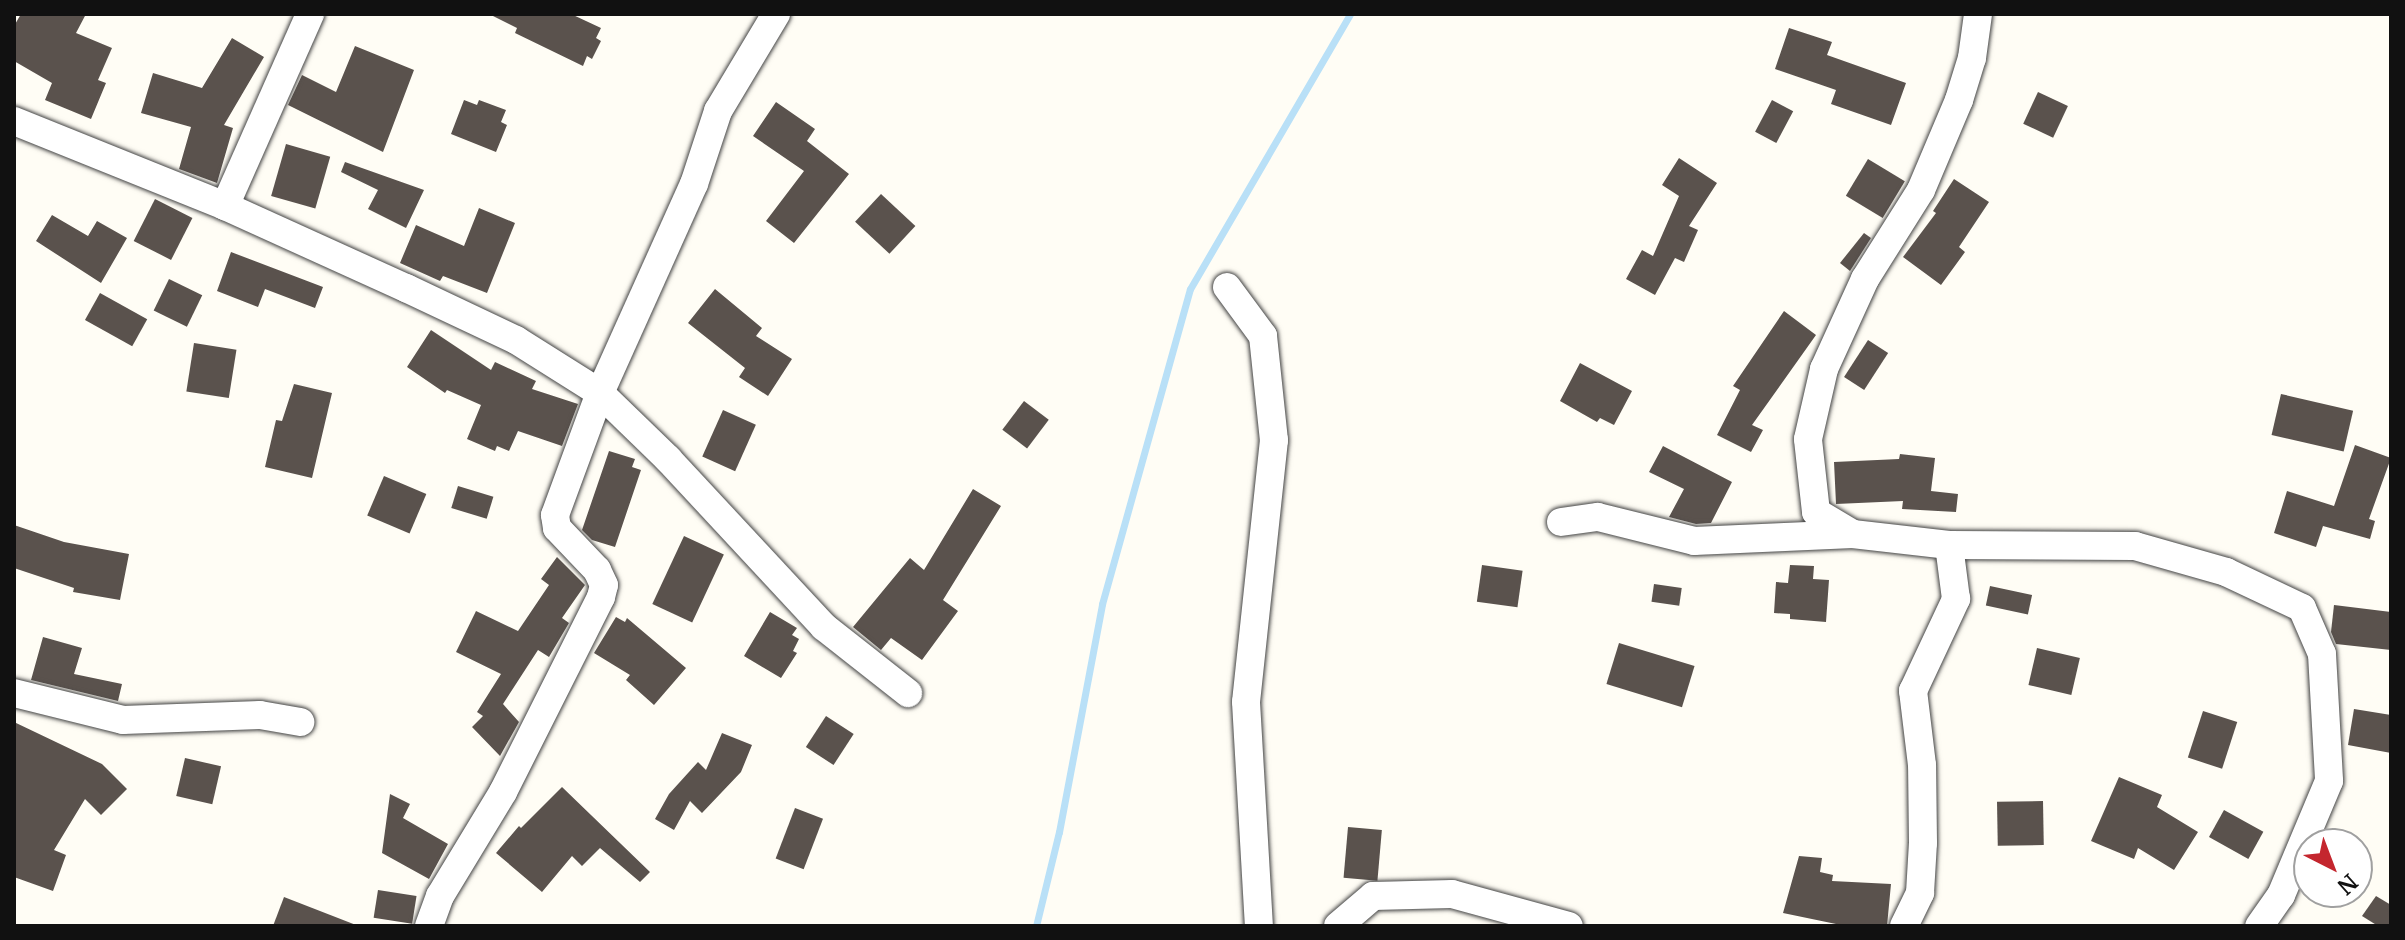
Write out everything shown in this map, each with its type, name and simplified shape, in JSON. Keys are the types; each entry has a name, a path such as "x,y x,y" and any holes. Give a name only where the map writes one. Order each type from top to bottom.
{"street":[{"path":"225,206 310,14"},
{"path":"429,926 440,896 503,792 601,597 604,585 597,570 557,528 555,515 600,393 694,184 718,111 776,14"},
{"path":"1853,534 1816,512 1808,439 1821,383 1865,279 1921,190 1954,113 1972,58 1978,14"},
{"path":"14,121 225,206 516,340 600,393 668,459 824,627 908,693"},
{"path":"1227,287 1263,336 1274,440 1246,702 1259,926"},
{"path":"1561,522 1598,517 1694,541 1853,534 1949,545 2135,546 2226,572 2302,608 2322,654 2329,781 2281,895 2259,926"},
{"path":"1904,926 1920,893 1923,843 1922,765 1913,691 1956,599 1949,545"},
{"path":"14,693 123,720 260,715 300,722"},
{"path":"1338,926 1373,896 1452,894 1569,926"}],"building":[{"path":"21,14 86,14 76,33 112,48 98,80 106,83 91,119 45,100 52,83 14,61 14,26"},
{"path":"489,14 571,14 601,28 596,38 601,41 592,59 587,56 583,66 515,33 517,28"},
{"path":"1789,28 1832,42 1827,55 1906,83 1891,125 1831,104 1836,90 1775,69"},
{"path":"232,38 264,57 224,125 233,128 217,183 179,169 191,127 141,113 153,73 202,88"},
{"path":"355,46 414,70 383,152 288,105 302,75 336,92"},
{"path":"2038,92 2068,106 2053,138 2023,124"},
{"path":"464,100 477,105 479,100 506,110 501,122 507,125 496,152 451,134"},
{"path":"1772,100 1793,111 1776,143 1755,132"},
{"path":"776,102 815,129 807,141 849,174 794,243 766,221 804,171 753,136"},
{"path":"286,144 330,157 315,209 271,196"},
{"path":"1679,158 1717,183 1689,226 1698,230 1684,262 1675,258 1655,295 1626,279 1642,250 1653,256 1679,196 1662,185"},
{"path":"1868,159 1905,181 1883,218 1846,196"},
{"path":"345,162 424,190 406,228 368,209 378,190 341,172"},
{"path":"1954,179 1989,202 1959,247 1965,252 1941,285 1903,257 1936,213 1933,211"},
{"path":"881,194 915,226 889,254 855,222"},
{"path":"155,199 192,218 171,260 134,241"},
{"path":"479,208 515,223 487,293 443,276 440,281 400,263 416,225 464,246"},
{"path":"52,215 88,236 97,221 127,238 101,283 36,241"},
{"path":"1864,233 1871,238 1850,271 1840,263"},
{"path":"231,252 323,287 315,308 265,289 258,307 217,291"},
{"path":"169,279 202,295 187,327 154,310"},
{"path":"715,289 762,328 756,336 792,359 768,396 739,377 745,368 688,323"},
{"path":"100,293 147,319 132,346 85,320"},
{"path":"1784,311 1816,335 1752,425 1763,430 1751,452 1717,435 1740,390 1733,386"},
{"path":"431,330 491,370 495,362 536,381 532,389 578,404 562,446 518,431 509,451 497,446 495,451 467,439 481,405 447,390 445,393 407,367"},
{"path":"1868,340 1888,353 1864,390 1844,377"},
{"path":"194,343 236,350 229,398 186,391"},
{"path":"1580,363 1632,391 1614,425 1600,418 1597,422 1560,401"},
{"path":"294,384 332,393 312,478 265,467 276,420 282,421"},
{"path":"2281,394 2353,411 2344,452 2272,435"},
{"path":"1024,401 1049,420 1027,448 1002,430"},
{"path":"723,410 756,425 735,471 702,457"},
{"path":"2355,445 2391,458 2369,519 2375,521 2370,539 2323,526 2316,547 2274,533 2287,491 2334,506"},
{"path":"1663,446 1732,482 1711,523 1696,524 1669,517 1684,489 1649,472"},
{"path":"609,451 635,459 632,467 641,470 615,547 592,540 582,530"},
{"path":"1900,454 1935,458 1931,491 1958,494 1956,512 1902,509 1903,501 1836,504 1834,462 1899,459"},
{"path":"384,476 426,494 410,534 367,516"},
{"path":"458,486 493,497 487,519 451,508"},
{"path":"973,489 1001,506 943,600 958,611 922,660 891,638 881,650 853,627 910,558 924,570"},
{"path":"14,525 64,542 129,554 120,600 73,592 74,588 14,568"},
{"path":"684,536 724,555 692,623 652,604"},
{"path":"557,557 585,585 562,618 569,623 549,657 538,650 503,704 519,722 500,756 472,727 483,716 477,712 501,674 456,652 476,611 518,631 549,585 541,579"},
{"path":"1482,565 1523,571 1517,607 1477,602"},
{"path":"1790,565 1814,566 1813,579 1829,580 1826,622 1790,619 1790,614 1774,613 1776,582 1788,583"},
{"path":"1654,584 1682,588 1679,606 1651,602"},
{"path":"1990,586 2032,595 2028,615 1986,606"},
{"path":"2334,605 2391,612 2391,650 2336,644 2331,632"},
{"path":"770,612 797,628 792,635 799,639 793,651 797,653 781,678 744,656"},
{"path":"616,617 625,622 627,618 686,668 654,705 626,680 630,675 594,653"},
{"path":"43,637 82,648 74,674 122,684 118,701 31,680"},
{"path":"1619,643 1695,666 1682,707 1606,684"},
{"path":"2037,648 2080,658 2071,695 2028,685"},
{"path":"2354,709 2391,715 2391,753 2348,745"},
{"path":"2203,711 2237,722 2222,769 2188,758"},
{"path":"826,716 854,734 834,765 806,747"},
{"path":"14,722 102,764 127,789 101,815 85,799 54,850 66,855 53,891 14,877"},
{"path":"722,733 752,745 741,772 702,813 690,801 674,830 655,819 669,794 698,762 706,770"},
{"path":"185,758 221,766 212,804 176,796"},
{"path":"2119,777 2162,795 2157,807 2198,832 2174,870 2138,848 2134,859 2091,841"},
{"path":"562,787 650,872 640,882 600,848 582,866 572,856 542,892 496,853 519,826 521,828"},
{"path":"390,794 410,804 403,818 448,844 429,879 382,853"},
{"path":"2043,801 2044,845 1998,846 1997,802"},
{"path":"795,808 823,819 804,869 776,858"},
{"path":"2224,810 2263,832 2248,859 2209,837"},
{"path":"1348,827 1382,830 1377,881 1344,878"},
{"path":"1799,856 1822,858 1820,872 1833,875 1832,881 1891,884 1887,926 1836,924 1783,913"},
{"path":"378,890 417,896 412,924 374,918"},
{"path":"2376,896 2391,905 2391,926 2378,926 2362,916 2368,908 2373,908"},
{"path":"284,897 356,925 356,926 273,926"}],"waterway":[{"path":"1036,926 1059,832 1102,604 1190,289 1350,14"}]}
